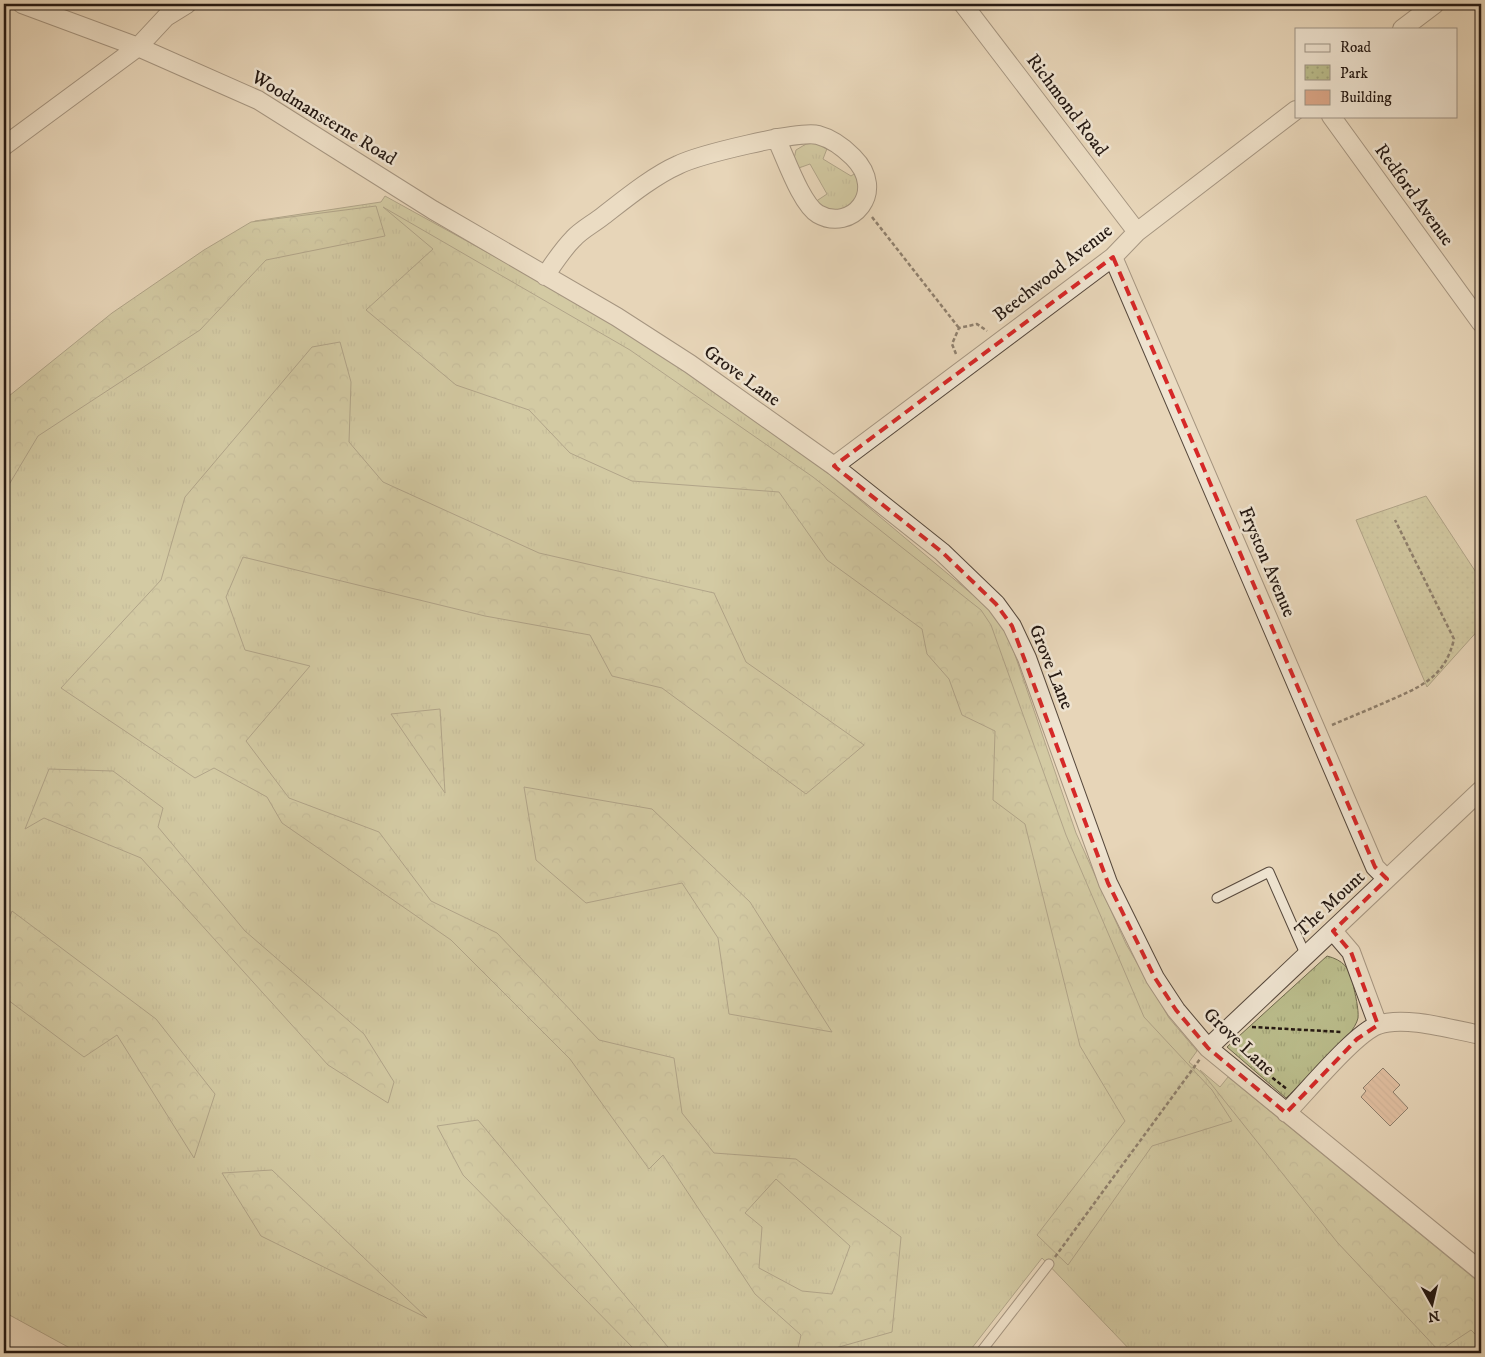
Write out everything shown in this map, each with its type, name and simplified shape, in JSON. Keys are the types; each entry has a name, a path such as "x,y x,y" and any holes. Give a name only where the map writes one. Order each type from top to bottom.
{"street":[{"name":"Woodmansterne Road","path":"22,4 138,47 258,100 433,210"},
{"path":"4,146 138,47 166,17 187,4"},
{"name":"Richmond Road","path":"963,4 1137,232"},
{"path":"1403,28 1435,4"},
{"name":"Beechwood Avenue","path":"834,466 1113,257 1137,232 1295,111"},
{"name":"Redford Avenue","path":"1332,118 1481,322"},
{"path":"546,276 573,238 678,164 776,138 817,135 840,144 861,165 868,181 868,195 857,211 838,218 818,213 799,190 776,138"},
{"name":"Grove Lane","path":"433,210 617,317 690,364 834,466 942,552 996,604 1012,626 1027,658 1108,883 1155,978 1176,1010 1208,1048 1481,1270"},
{"name":"Fryston Avenue","path":"1113,257 1375,867 1387,879"},
{"name":"The Mount","path":"1208,1048 1481,790"},
{"path":"1332,930 1351,952 1378,1025"},
{"path":"1286,1113 1357,1039 1378,1025 1406,1022 1481,1035"}],"lane":[{"path":"1218,898 1269,872 1306,956"},
{"path":"980,1353 1049,1264"}],"path":[{"path":"862,204 959,328"},
{"path":"959,328 976,324 984,328 998,344"},
{"path":"959,328 952,344 954,352 965,368"},
{"path":"1317,731 1422,687 1434,676 1451,652 1454,639 1395,520"},
{"path":"1233,1026 1352,1032 1357,1039"},
{"path":"1049,1264 1208,1048"}],"highlighted area":[{"path":"1113,257 1375,867 1387,879 1333,931 1351,952 1378,1025 1357,1039 1286,1113 1208,1048 1176,1010 1155,978 1108,883 1012,626 996,604 942,552 834,466"}],"green space":[{"path":"819,142 828,146 823,159 851,176 857,172 860,183 859,193 856,201 851,206 835,210 815,202 827,194 810,164 796,169 793,163 796,150 806,144"},
{"path":"385,196 641,337 829,474 998,616 1014,652 1076,833 1126,944 1169,1018 1197,1051 1189,1062 1481,1315 1481,1353 1133,1353 1042,1258 968,1353 79,1353 4,1312 4,404 140,296 255,221 381,202"},
{"path":"376,206 385,236 266,260 200,330 38,436 4,493 4,400 112,313 204,250 251,222"},
{"path":"383,207 630,350 813,477 981,610 991,625 1066,835 1144,1017 1212,1090 1232,1121 1152,1146 1068,1265 1037,1235 1125,1121 1080,1046 1025,824 993,800 995,731 962,715 949,679 927,654 922,629 827,560 779,492 632,481 570,453 529,410 456,385 366,310 433,249"},
{"path":"340,342 351,382 349,442 383,482 539,553 714,593 746,662 864,745 806,794 662,688 612,676 590,635 485,616 243,557 226,597 245,650 310,666 246,741 289,798 379,832 431,901 497,933 599,1040 674,1058 682,1113 714,1153 796,1159 901,1237 892,1332 825,1351 824,1353 797,1353 801,1335 755,1294 663,1155 649,1169 570,1059 451,940 282,823 267,797 214,768 195,778 61,688 161,580 185,497 312,347","holes":["776,1179 850,1246 832,1294 802,1291 759,1268 762,1227 745,1213"]},
{"path":"1426,496 1481,580 1481,627 1427,687 1356,520"},
{"path":"440,709 445,793 391,714"},
{"path":"49,769 113,771 163,808 158,827 245,931 364,1034 394,1082 388,1103 328,1065 141,858 44,818 25,829"},
{"path":"524,787 652,809 750,902 832,1032 729,1014 718,938 682,883 586,903 536,860"},
{"path":"12,911 156,1019 215,1094 194,1158 117,1035 84,1057 4,997 4,934"},
{"path":"1327,956 1341,962 1350,973 1357,1001 1358,1018 1354,1027 1338,1048 1286,1098 1227,1047"},
{"path":"1200,1070 1220,1087 1228,1077 1481,1284 1481,1340 1471,1330 1439,1351 1337,1242"},
{"path":"478,1120 673,1353 638,1353 463,1175 437,1126"},
{"path":"272,1170 427,1318 261,1236 222,1173"}],"building":[{"path":"1383,1068 1400,1085 1393,1092 1408,1108 1390,1126 1361,1097 1366,1091 1363,1088"}]}
